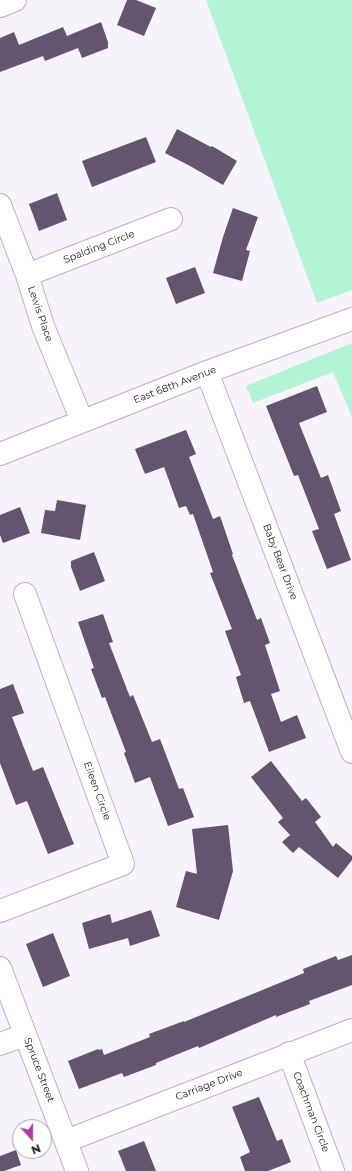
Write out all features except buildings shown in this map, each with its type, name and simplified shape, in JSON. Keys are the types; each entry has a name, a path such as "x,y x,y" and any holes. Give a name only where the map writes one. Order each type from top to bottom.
{"street":[{"path":"0,6 15,0"},
{"name":"Lewis Place","path":"0,206 27,275 43,326 82,421"},
{"name":"Spalding Circle","path":"27,275 171,219"},
{"name":"East 68th Avenue","path":"0,454 207,372 352,319"},
{"name":"Baby Bear Drive","path":"207,372 352,752"},
{"name":"Eileen Circle","path":"0,911 123,864 25,594"},
{"name":"Spruce Street","path":"0,968 77,1171"},
{"name":"Carriage Drive","path":"66,1141 352,1030"},
{"path":"0,1044 25,1035"},
{"name":"Coachman Circle","path":"289,1054 333,1171"}],"green space":[{"path":"206,0 352,0 352,290 317,303"},
{"path":"352,343 352,417 333,372 253,403 246,386"}]}
